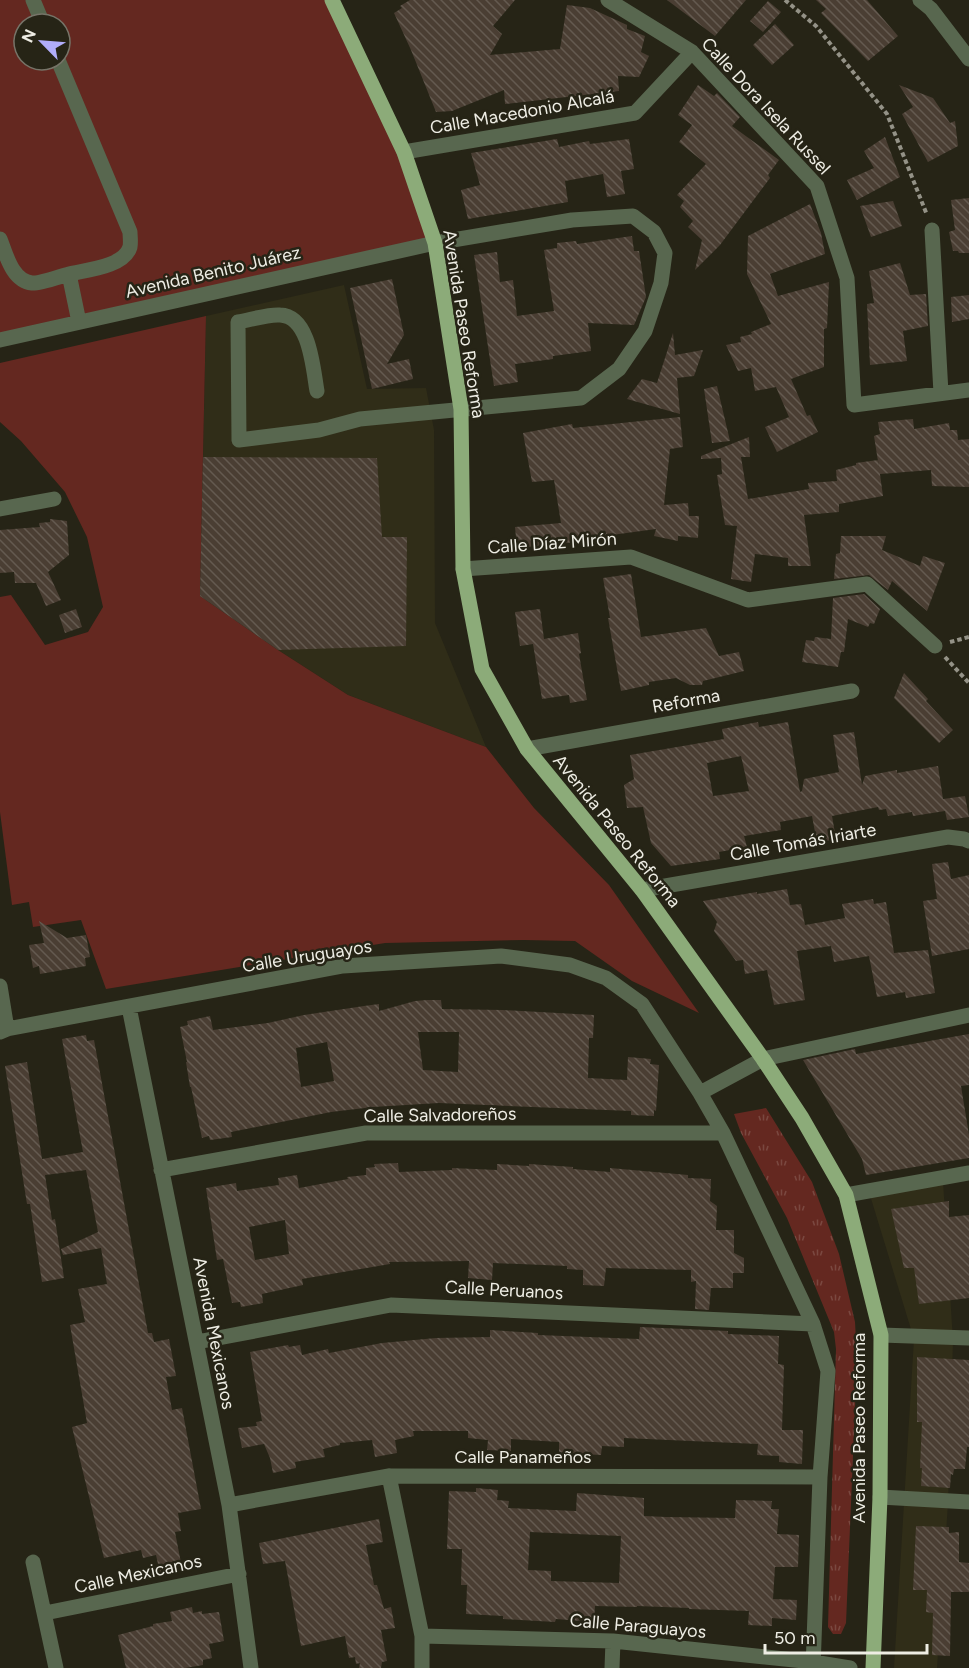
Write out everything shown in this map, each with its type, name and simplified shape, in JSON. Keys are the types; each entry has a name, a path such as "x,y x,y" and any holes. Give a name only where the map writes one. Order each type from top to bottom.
{"main road":[{"name":"Avenida Paseo Reforma","path":"332,0 404,152 435,243 461,409 464,569 482,669 527,749 642,890 763,1059 802,1118 846,1196 881,1335 880,1497 873,1668"}],"street":[{"name":"Calle Dora Isela Russel","path":"608,0 692,52 817,186 847,278 854,405 969,390"},
{"path":"920,0 931,9 969,59"},
{"name":"Calle Macedonio Alcalá","path":"404,152 635,112 692,52"},
{"path":"0,239 16,274 32,283 115,263 125,256 130,246 129,232 63,72"},
{"name":"Avenida Benito Juárez","path":"0,340 435,243 572,220 633,216 654,232 665,253 661,284 645,331 619,369 581,398 360,419 319,430 239,440 238,322 282,315 296,321 305,334 317,391"},
{"path":"932,230 941,393"},
{"path":"69,274 79,322"},
{"path":"0,509 54,499"},
{"name":"Calle Díaz Mirón","path":"464,569 631,557 748,600 867,584 935,646"},
{"name":"Reforma","path":"527,749 852,691"},
{"name":"Calle Tomás Iriarte","path":"642,890 948,837 969,841"},
{"name":"Calle Uruguayos","path":"3,1030 344,966 501,956 570,964 606,978 642,1004"},
{"path":"0,986 3,1030"},
{"name":"Avenida Paseo Reforma","path":"642,1004 723,1133 813,1324 828,1371 820,1477 813,1665"},
{"name":"Avenida Mexicanos","path":"129,1007 229,1504 251,1668"},
{"path":"700,1093 763,1059 969,1015"},
{"name":"Calle Salvadoreños","path":"161,1170 366,1133 723,1133"},
{"path":"846,1196 969,1173"},
{"name":"Calle Peruanos","path":"197,1342 391,1305 813,1324"},
{"path":"881,1335 969,1338"},
{"path":"389,1476 422,1636 422,1668"},
{"name":"Calle Panameños","path":"229,1504 389,1476 820,1477"},
{"path":"880,1497 969,1502"},
{"path":"33,1563 56,1668"},
{"name":"Calle Mexicanos","path":"45,1613 239,1574"},
{"name":"Calle Paraguayos","path":"422,1636 613,1641 850,1668"},
{"path":"612,1668 613,1641"}],"path":[{"path":"785,0 816,26 887,114 932,230"},
{"path":"935,646 969,683"}],"shaded area":[{"path":"344,285 367,389 426,388 434,430 435,623 486,747 348,695 200,596 206,316"},
{"path":"943,1181 953,1341 948,1503 937,1668 894,1668 914,1339 869,1192"}],"green space":[{"path":"0,0 332,0 435,243 0,340"},
{"path":"206,316 200,596 348,695 486,747 534,808 609,885 699,1013 632,981 575,941 385,943 106,989 81,920 33,927 29,902 12,905 0,812 0,597 11,595 45,645 88,632 103,607 87,537 65,492 21,441 0,422 0,363"},
{"path":"766,1108 812,1182 839,1254 855,1322 857,1359 846,1623 841,1634 833,1634 828,1627 836,1349 834,1332 787,1218 741,1133 734,1114"}],"building":[{"path":"410,0 515,0 493,26 502,34 490,55 560,49 567,5 590,8 627,25 627,29 645,36 641,52 649,56 639,77 618,76 619,91 505,104 504,90 452,111 436,112 394,13"},
{"path":"667,0 746,0 715,36"},
{"path":"816,0 867,0 898,36 868,61 821,13 826,9"},
{"path":"768,1 781,12 763,32 750,21"},
{"path":"775,24 794,45 772,65 753,45"},
{"path":"698,85 714,96 717,93 740,117 732,126 779,160 768,175 770,178 720,245 695,270 702,240 688,227 693,221 680,207 684,201 677,195 706,164 679,142 692,125 678,115"},
{"path":"899,85 933,98 950,123 955,121 958,146 928,162 902,114 913,107"},
{"path":"885,137 900,177 857,200 847,180 874,168 864,151"},
{"path":"557,139 559,147 589,141 590,144 629,139 634,169 621,171 625,194 607,197 603,174 565,181 568,202 468,219 461,190 480,185 471,153"},
{"path":"969,198 969,253 959,253 953,251 949,232 955,230 951,200"},
{"path":"893,201 902,226 871,237 860,206"},
{"path":"810,204 821,233 825,254 770,274 778,296 829,282 827,328 824,329 824,367 791,379 807,416 810,415 818,432 777,452 765,427 789,417 776,387 755,391 751,368 738,371 726,345 741,342 740,337 752,334 751,332 771,324 747,274 748,236"},
{"path":"632,236 634,251 639,251 646,297 634,325 588,323 591,351 515,364 518,382 494,386 474,255 497,252 500,282 513,280 517,316 554,311 544,250 557,248 557,243 576,241 577,244"},
{"path":"900,263 910,295 926,294 928,326 903,331 907,361 870,365 867,304 874,303 869,271"},
{"path":"392,279 404,335 387,364 409,359 413,379 372,389 350,288"},
{"path":"969,295 969,319 952,322 951,297"},
{"path":"673,333 675,355 703,350 694,376 677,378 680,414 627,399 642,379 657,383"},
{"path":"717,386 730,441 712,443 704,389"},
{"path":"680,417 683,447 670,449 664,505 688,503 689,516 699,516 698,538 678,536 678,541 654,536 656,529 597,537 597,540 517,548 515,527 561,523 554,480 532,482 523,433 572,424 573,428"},
{"path":"913,419 914,429 949,423 950,430 957,430 958,440 969,439 969,487 932,486 931,470 880,474 874,436 880,434 878,422"},
{"path":"749,437 750,457 741,457 748,499 809,489 808,483 837,481 836,470 856,465 856,463 878,460 883,496 839,504 839,512 804,515 811,566 788,566 788,558 755,554 751,582 731,579 737,526 725,525 717,475 722,474 721,458 701,459 701,456"},
{"path":"203,457 377,458 382,537 407,537 406,646 278,650 200,596"},
{"path":"50,519 67,521 69,555 48,572 61,600 46,606 36,583 15,583 14,572 0,573 0,530 40,527 39,523 50,522"},
{"path":"841,536 886,536 882,550 920,566 923,556 945,563 927,611 892,581 888,590 869,575 834,579 836,554 840,553"},
{"path":"631,574 641,637 706,628 719,656 739,652 744,671 703,681 702,685 690,685 676,678 649,682 649,685 621,691 603,578"},
{"path":"864,594 880,609 874,624 870,623 868,627 848,619 844,652 841,652 838,667 802,662 806,640 814,641 815,637 831,639 833,598"},
{"path":"76,609 82,627 65,633 59,615"},
{"path":"540,609 544,639 578,633 581,653 579,654 587,700 570,703 569,695 542,699 533,644 520,646 515,612"},
{"path":"904,673 953,730 939,743 894,698"},
{"path":"758,722 759,727 788,722 800,792 804,779 839,772 833,735 854,732 862,785 865,776 938,766 943,799 965,796 969,817 947,820 945,811 913,816 912,812 888,816 886,809 879,810 878,807 832,816 836,839 817,843 812,816 780,822 781,830 744,836 747,847 719,852 720,859 671,866 651,843 643,807 627,808 624,785 634,779 630,755 724,739 722,729","holes":["741,756 749,791 713,796 707,763"]},
{"path":"948,862 951,879 969,875 969,949 932,956 923,901 937,899 932,864"},
{"path":"787,889 790,905 801,904 805,925 845,918 842,904 873,899 874,904 886,902 894,953 928,950 935,993 906,998 905,992 877,997 869,956 834,962 831,946 797,951 805,1000 774,1005 767,970 745,974 743,960 736,961 714,931 717,922 703,901"},
{"path":"39,921 67,938 86,935 90,957 85,958 86,966 40,974 39,966 33,968 29,945 44,943"},
{"path":"441,1000 442,1009 594,1015 593,1038 589,1038 588,1078 627,1080 628,1057 651,1059 650,1064 659,1065 654,1116 631,1115 631,1111 439,1103 331,1112 231,1132 232,1137 210,1140 209,1136 202,1138 190,1087 180,1027 188,1025 187,1021 210,1016 213,1030 379,1004 379,1011 415,1001","holes":["418,1032 459,1032 458,1072 423,1070","327,1042 334,1081 301,1087 296,1048"]},
{"path":"969,1034 969,1085 961,1086 969,1135 969,1158 866,1175 862,1159 803,1060 855,1049 856,1054"},
{"path":"86,1035 87,1041 94,1040 148,1333 152,1333 154,1342 169,1339 176,1376 166,1377 172,1410 182,1408 201,1509 178,1513 181,1531 175,1532 182,1568 160,1573 156,1555 143,1558 141,1550 104,1558 72,1427 87,1423 70,1325 85,1322 78,1289 107,1284 101,1248 63,1255 61,1249 98,1232 86,1170 45,1175 52,1220 55,1219 64,1278 42,1282 5,1066 27,1062 42,1159 83,1152 62,1039"},
{"path":"398,1163 399,1172 452,1170 452,1168 497,1170 497,1164 529,1166 529,1164 610,1172 610,1168 711,1179 710,1201 717,1206 716,1230 734,1230 734,1253 744,1258 744,1273 733,1273 733,1288 711,1288 709,1310 695,1309 696,1281 691,1282 691,1270 606,1268 604,1286 583,1285 583,1270 567,1269 567,1266 493,1263 492,1280 468,1278 469,1261 389,1262 390,1264 302,1279 303,1285 262,1294 263,1303 241,1307 240,1302 232,1303 223,1259 217,1260 206,1188 236,1183 237,1191 279,1185 278,1178 297,1175 299,1188 366,1175 366,1168 375,1167 374,1164","holes":["285,1220 289,1254 255,1260 249,1227"]},
{"path":"949,1201 949,1217 969,1215 969,1298 919,1304 914,1268 904,1268 891,1209"},
{"path":"640,1327 779,1336 778,1364 784,1365 782,1430 803,1430 802,1464 779,1462 779,1456 757,1455 758,1444 624,1438 624,1447 602,1446 601,1455 559,1453 559,1442 511,1439 511,1451 487,1450 488,1440 468,1438 468,1431 413,1431 414,1436 395,1440 397,1453 375,1457 372,1440 340,1443 340,1445 323,1449 325,1457 295,1462 296,1468 273,1473 264,1444 242,1448 238,1428 257,1426 256,1422 262,1421 250,1352 300,1345 302,1355 328,1349 329,1353 382,1343 436,1338 490,1337 490,1330 538,1333 538,1335 639,1339"},
{"path":"917,1357 969,1360 969,1447 967,1447 965,1469 954,1469 953,1475 951,1474 950,1488 921,1486 922,1422 917,1422"},
{"path":"476,1488 498,1490 497,1500 509,1501 508,1508 576,1511 577,1493 644,1498 644,1516 666,1517 735,1518 736,1500 772,1501 771,1509 779,1509 777,1534 799,1535 798,1567 775,1567 773,1599 797,1600 796,1620 772,1618 772,1626 748,1625 749,1611 637,1606 595,1606 594,1622 503,1619 503,1616 466,1614 467,1585 461,1585 462,1549 447,1549 449,1491 476,1492","holes":["530,1532 621,1536 619,1583 551,1581 551,1571 528,1570"]},
{"path":"379,1519 383,1542 366,1545 374,1585 377,1585 384,1609 391,1607 395,1628 381,1630 387,1661 382,1662 381,1668 359,1668 360,1663 356,1664 355,1657 349,1658 345,1636 301,1646 285,1561 263,1564 259,1543"},
{"path":"916,1526 949,1527 949,1533 959,1532 959,1562 969,1563 969,1592 951,1592 950,1656 932,1655 933,1613 926,1612 927,1590 913,1590"},
{"path":"192,1607 193,1613 219,1612 224,1641 209,1644 212,1658 203,1660 203,1665 185,1668 126,1668 118,1635 153,1626 153,1624 172,1621 170,1612"}]}
